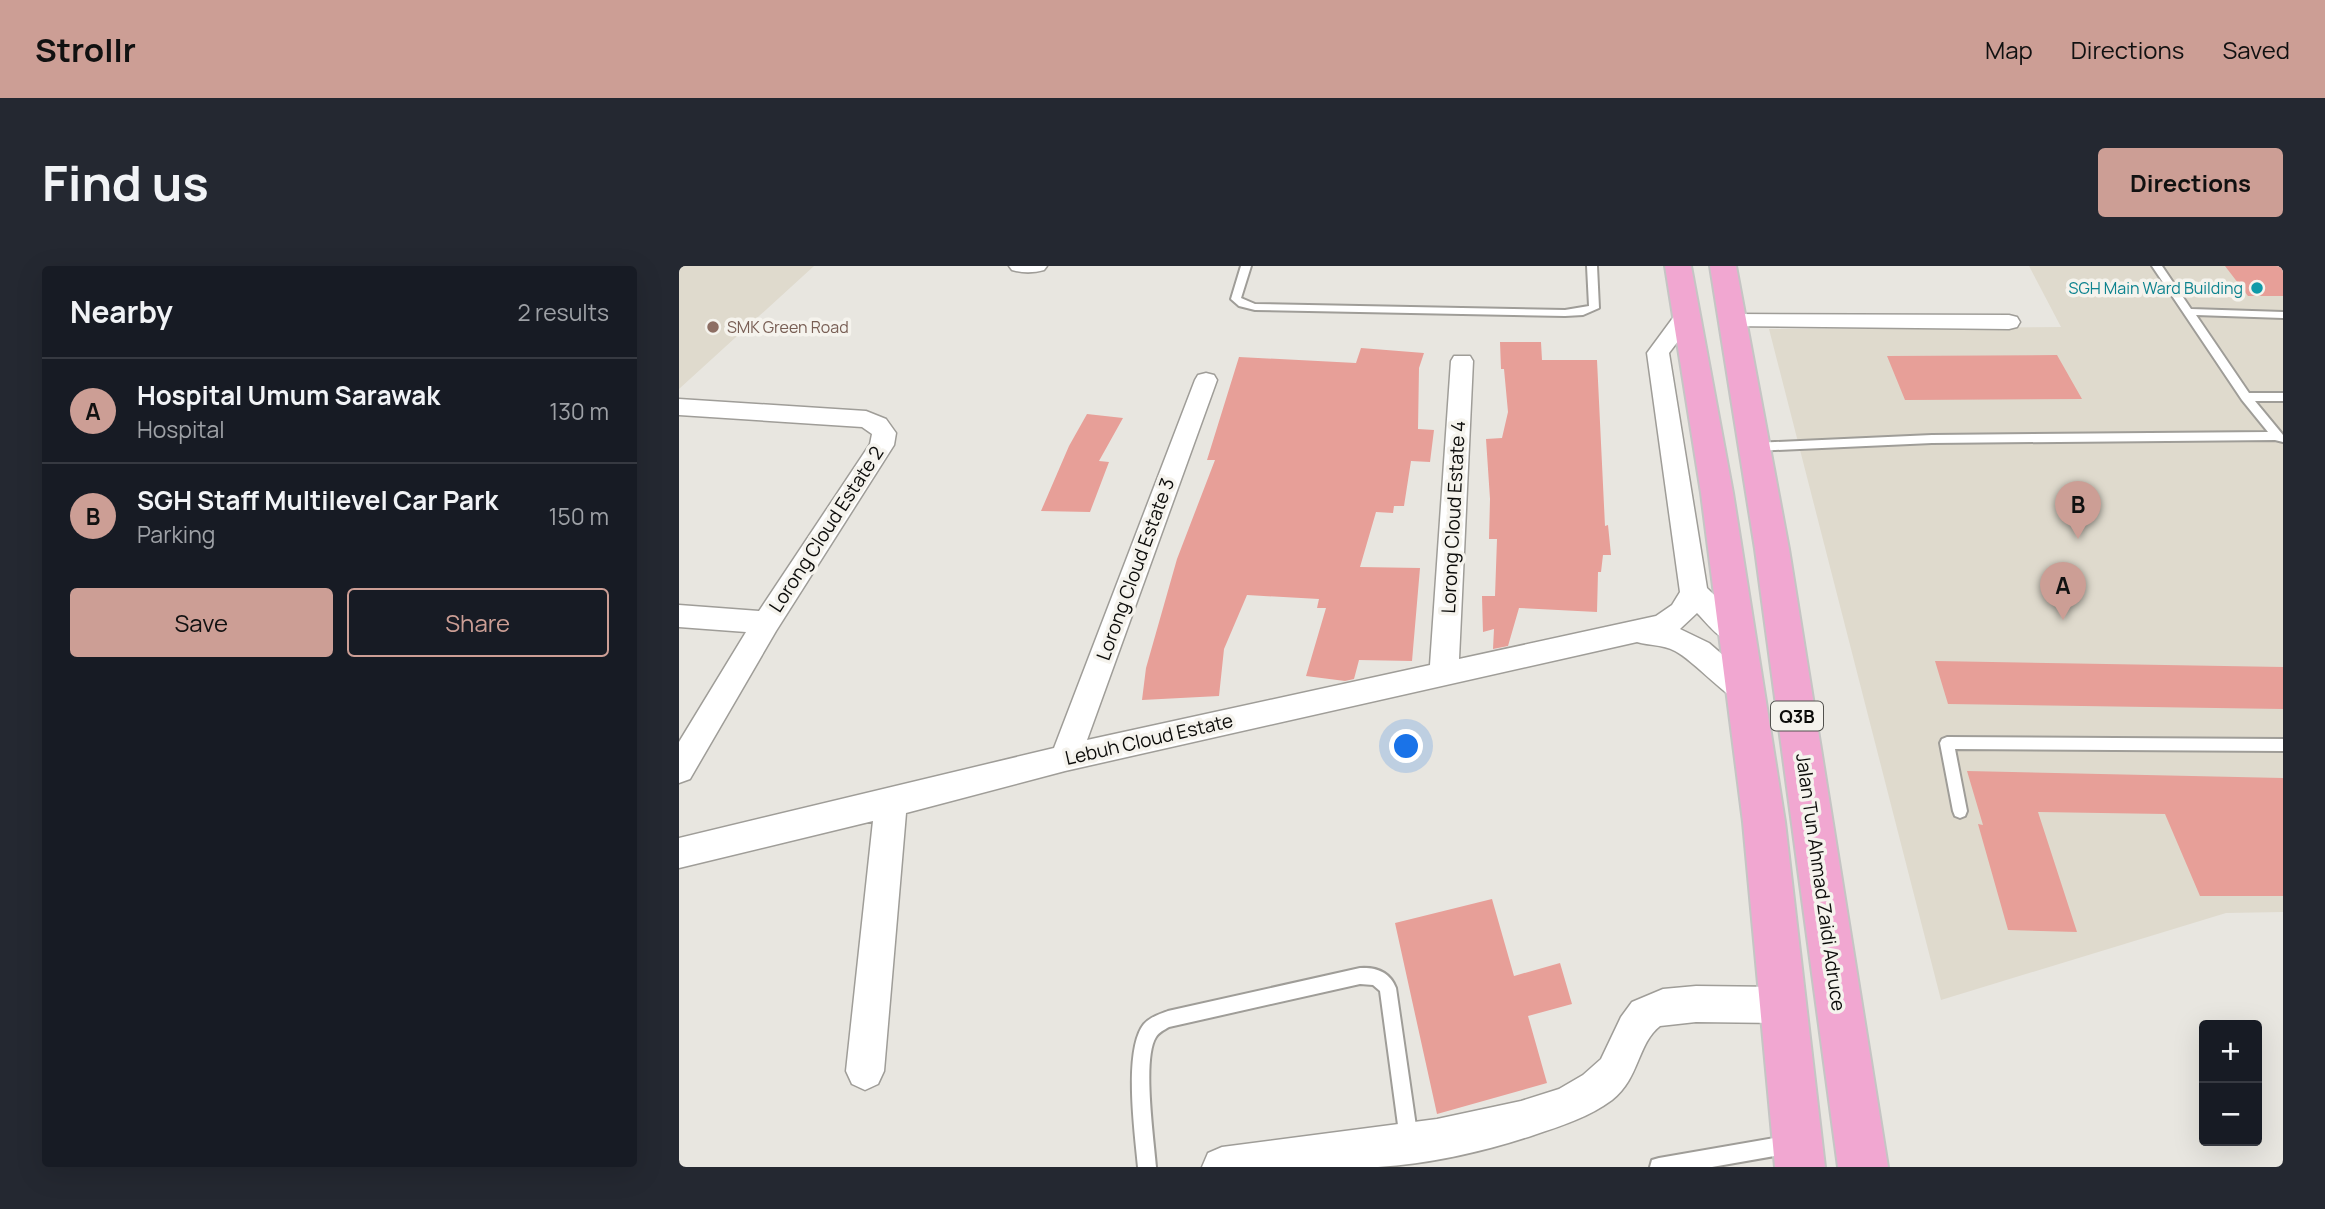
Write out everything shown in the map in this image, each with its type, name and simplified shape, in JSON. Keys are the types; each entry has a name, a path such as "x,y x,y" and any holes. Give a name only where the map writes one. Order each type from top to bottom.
{"main road":[{"path":"1678,266 1717,493 1764,822 1799,1155"},
{"name":"Jalan Tun Ahmad Zaidi Adruce","path":"1723,266 1755,447 1863,1167"}],"street":[{"path":"1019,266 1037,266"},
{"path":"1622,635 1678,619 1687,610 1694,592 1658,353 1686,316"},
{"path":"1733,321 2009,322"},
{"name":"Lorong Cloud Estate 4","path":"1444,674 1462,361"},
{"name":"Lorong Cloud Estate 3","path":"1065,758 1206,380"},
{"name":"Lorong Cloud Estate 2","path":"679,407 866,419 878,425 884,433 877,454 766,623 679,769"},
{"path":"1694,592 1735,633"},
{"path":"679,616 766,623"},
{"path":"1622,635 1660,632 1688,643 1703,653 1745,692"},
{"name":"Lebuh Cloud Estate","path":"679,853 891,803 1065,758 1622,635"},
{"path":"865,1071 891,803"},
{"path":"1222,1167 1490,1128 1563,1106 1595,1088 1615,1072 1638,1021 1651,1010 1671,1005 1784,1005"}],"lane":[{"path":"1246,266 1236,299 1255,307 1565,313 1594,308 1592,266"},
{"path":"2157,266 2246,397 2280,439"},
{"path":"2187,312 2283,315"},
{"path":"2246,397 2283,397"},
{"path":"1755,447 1932,439 2280,439"},
{"path":"1960,811 1947,743 2283,745"},
{"path":"1147,1167 1142,1070 1147,1034 1156,1024 1360,976 1373,975 1383,980 1388,988 1409,1141"},
{"path":"1659,1167 1799,1155"}],"shaded area":[{"name":"SMK Green Road","path":"679,266 814,266 679,389"},
{"path":"2029,266 2283,266 2283,912 2226,913 1941,1000 1769,329 2061,327"}],"building":[{"name":"SGH Main Ward Building","path":"2225,266 2283,266 2283,296 2248,296"},
{"path":"1500,342 1541,342 1542,360 1597,360 1605,526 1608,525 1611,555 1603,555 1601,572 1598,572 1597,612 1519,608 1508,646 1493,649 1494,629 1483,632 1482,596 1495,596 1497,539 1489,539 1490,499 1486,439 1502,438 1508,412"},
{"path":"1361,348 1424,353 1419,368 1418,429 1434,430 1430,462 1411,461 1404,506 1394,506 1393,513 1376,512 1360,567 1420,568 1412,661 1359,660 1354,679 1345,681 1306,676 1326,608 1317,608 1319,599 1247,595 1224,649 1219,696 1142,700 1146,668 1177,559 1215,460 1207,460 1239,357 1356,363"},
{"path":"2057,355 2082,399 1905,400 1887,356"},
{"path":"1087,414 1123,418 1099,461 1109,462 1090,512 1041,511 1069,446"},
{"path":"1935,661 2283,667 2283,709 1948,704"},
{"path":"1967,771 2283,778 2283,896 2200,896 2165,814 2038,812 2077,932 2008,930 1978,824 1983,825"},
{"path":"1492,899 1514,976 1560,963 1572,1004 1528,1016 1547,1083 1437,1114 1395,923"}],"place":[{"name":"SGH Main Ward Building","path":"2257,288"},
{"name":"SMK Green Road","path":"713,327"},
{"name":"SGH Staff Multilevel Car Park","path":"2078,539"},
{"name":"Hospital Umum Sarawak","path":"2063,620"}]}
